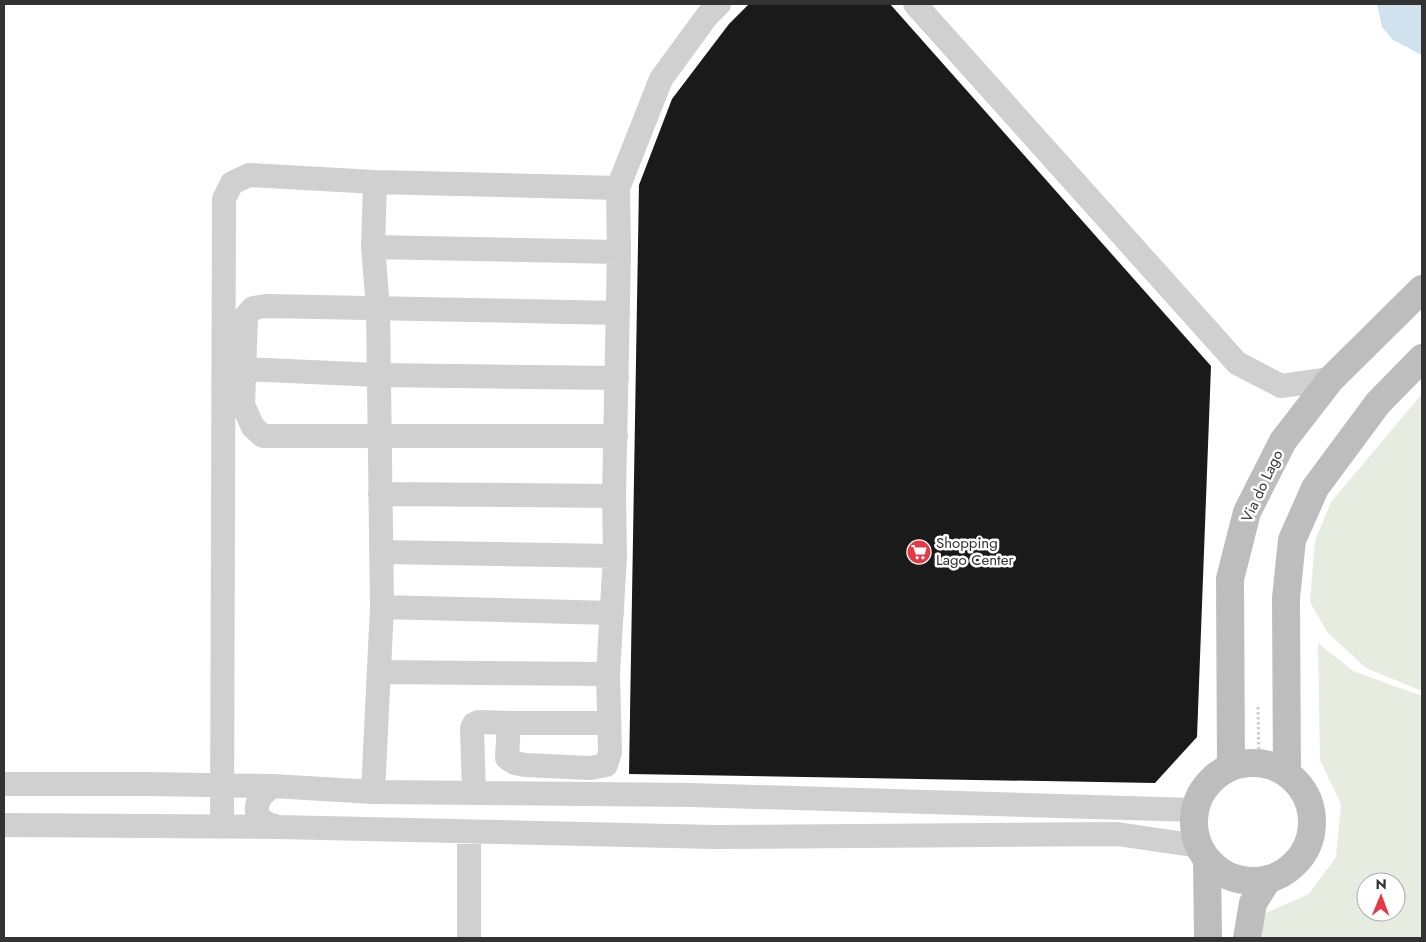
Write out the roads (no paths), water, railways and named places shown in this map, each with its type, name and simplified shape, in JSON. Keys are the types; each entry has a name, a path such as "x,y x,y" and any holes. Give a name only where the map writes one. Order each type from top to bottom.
{"main road":[{"name":"Via do Lago","path":"1231,766 1230,579 1247,512 1283,441 1331,379 1422,289"},
{"path":"1287,773 1286,598 1292,540 1315,488 1378,403 1422,358"},
{"path":"1203,853 1219,870 1233,878 1252,881 1268,879 1284,873 1297,862 1307,848 1312,833 1313,816 1309,800 1300,785 1287,773 1272,765 1251,763 1231,766 1214,777 1202,791 1195,810 1194,822 1195,834 1203,853 1208,938"},
{"path":"1247,938 1252,903 1268,879"}],"street":[{"path":"509,723 507,758 515,763 590,768 606,765 610,752 608,674 615,556 614,496 619,252 618,188 660,79 707,16 719,4"},
{"path":"915,4 1237,364 1281,386 1331,379"},
{"path":"222,827 224,199 232,183 248,175 375,182 618,188"},
{"path":"373,792 375,719 382,607 378,308 373,246 375,182"},
{"path":"373,246 619,252"},
{"path":"616,436 263,436 253,426 243,405 243,369 246,316 253,308 266,306 618,312"},
{"path":"243,369 378,376 617,378"},
{"path":"380,494 614,496"},
{"path":"381,552 615,556"},
{"path":"382,607 612,613"},
{"path":"379,672 608,674"},
{"path":"474,793 472,728 474,724 479,722 608,723"},
{"path":"4,784 221,785 373,792 691,795 1195,810"},
{"path":"273,786 262,794 258,802 257,811 260,819 278,827"},
{"path":"4,825 278,827 714,837 1117,834 1203,853"},
{"path":"469,832 469,938"}],"water":[{"path":"1377,4 1422,4 1422,55 1393,40 1382,27"}],"place":[{"name":"Shopping Lago Center","path":"919,552"}]}
